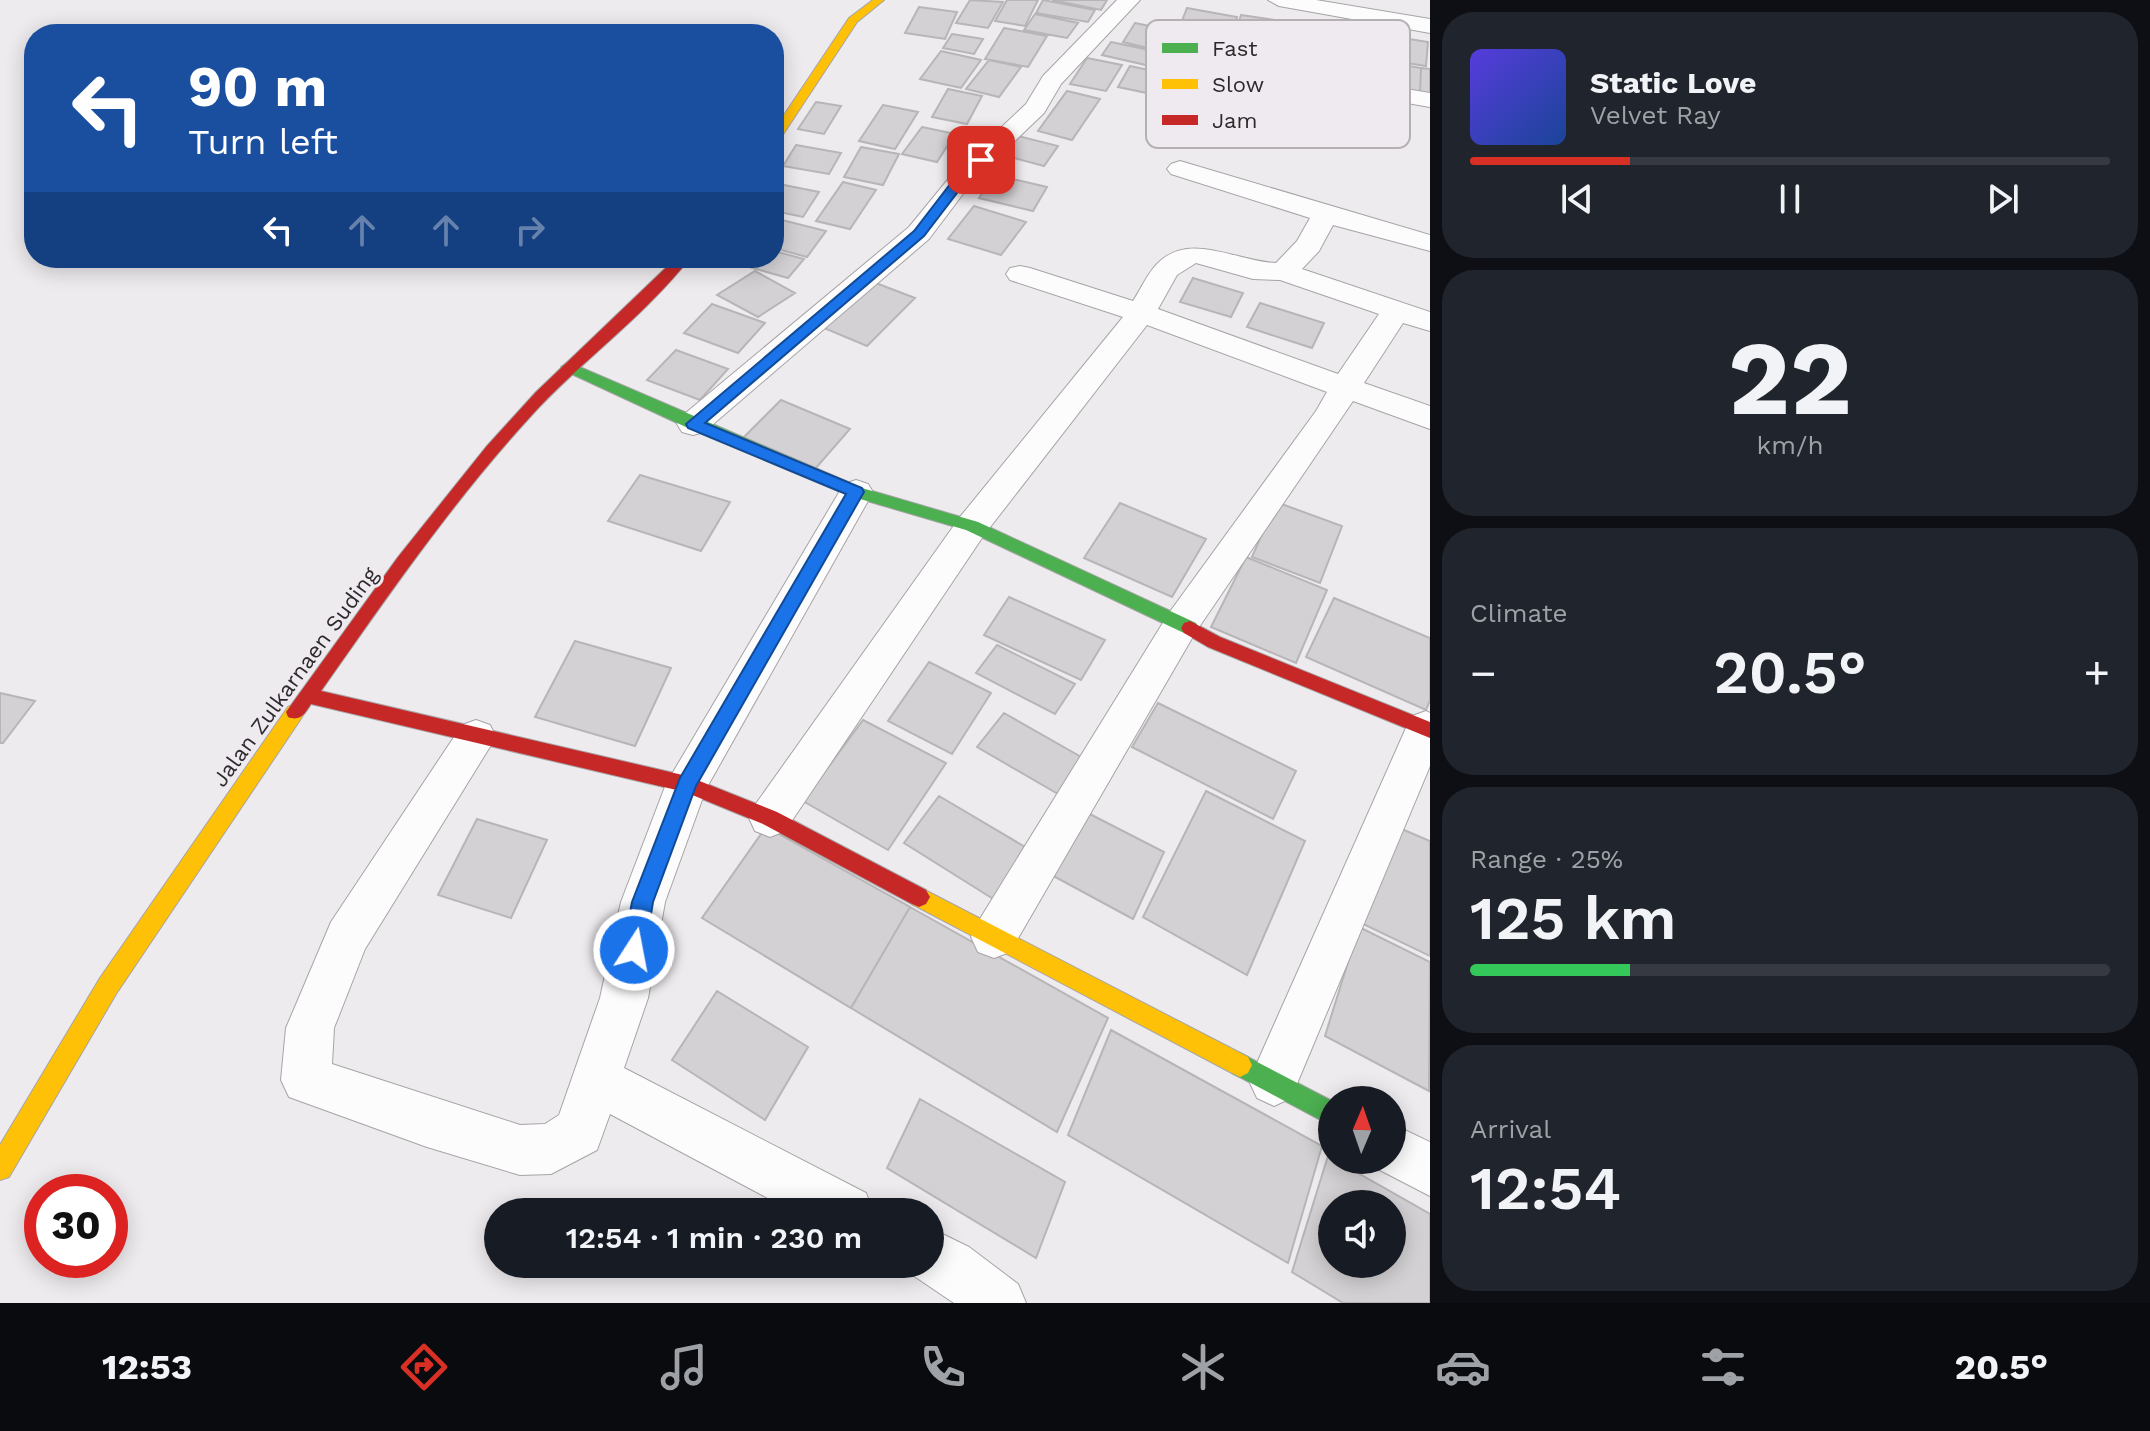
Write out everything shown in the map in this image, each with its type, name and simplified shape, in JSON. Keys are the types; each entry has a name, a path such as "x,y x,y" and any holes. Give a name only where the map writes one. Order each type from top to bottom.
{"street":[{"path":"784,124 853,20 879,0"},
{"path":"693,424 919,233 963,177 1036,108 1051,81 1129,0"},
{"path":"1279,0 1395,20"},
{"path":"1410,23 1430,26"},
{"path":"1410,97 1430,100"},
{"path":"1180,169 1430,243"},
{"path":"1283,272 1309,245 1325,214"},
{"path":"770,818 972,526 1141,313 1166,270 1181,258 1197,255 1253,271 1283,272 1430,322"},
{"name":"Jalan Zulkarnaen Suding","path":"0,1168 107,988 307,695 505,435 568,367 663,283 675,268"},
{"path":"1020,274 1141,313 1430,418"},
{"path":"994,937 1182,623 1330,415 1396,311"},
{"path":"568,367 693,424 856,492 972,526 1182,623 1214,642 1428,729 1274,1081"},
{"path":"476,737 347,937 310,1028 306,1080 520,1150 551,1149 579,1132 624,998 643,902 687,784 856,492"},
{"path":"307,695 687,784 770,818 1318,1106"},
{"path":"596,1080 820,1198"},
{"path":"1406,1157 1430,1170"},
{"path":"944,1263 999,1303"}],"building":[{"path":"970,0 1003,2 988,28 956,23"},
{"path":"1007,0 1038,0 1025,26 995,21"},
{"path":"1043,0 1095,10 1088,22 1036,13"},
{"path":"1052,0 1107,0 1101,10"},
{"path":"919,7 957,12 945,39 905,33"},
{"path":"1187,8 1237,17 1236,20 1182,20"},
{"path":"1035,14 1078,23 1067,38 1024,30"},
{"path":"1241,15 1275,20 1239,20"},
{"path":"1135,23 1146,25 1146,48 1123,42"},
{"path":"1004,28 1047,36 1028,67 985,59"},
{"path":"952,34 983,39 974,54 943,48"},
{"path":"1410,39 1428,42 1426,66 1410,64"},
{"path":"1111,42 1146,49 1146,65 1102,55"},
{"path":"941,51 981,60 961,88 920,79"},
{"path":"1087,58 1122,65 1106,91 1070,84"},
{"path":"989,60 1021,67 999,97 966,89"},
{"path":"1130,66 1146,69 1146,93 1118,87"},
{"path":"1410,66 1421,68 1420,93 1410,91"},
{"path":"1421,68 1430,69 1430,94 1420,93"},
{"path":"948,89 982,96 967,124 932,117"},
{"path":"1067,91 1100,99 1072,140 1038,131"},
{"path":"816,102 841,106 824,134 798,129"},
{"path":"883,105 918,112 895,149 859,141"},
{"path":"922,127 955,134 937,162 902,154"},
{"path":"1014,135 1058,146 1044,166 999,154"},
{"path":"796,145 841,153 829,174 784,164"},
{"path":"861,147 899,154 883,185 844,177"},
{"path":"995,175 1047,187 1033,211 979,198"},
{"path":"843,182 876,190 850,229 816,221"},
{"path":"784,185 819,192 803,217 784,213"},
{"path":"974,206 1026,222 1001,255 948,239"},
{"path":"784,220 826,231 807,257 784,251"},
{"path":"784,254 804,259 788,278 753,268 784,268"},
{"path":"755,271 795,293 758,317 717,295"},
{"path":"1193,278 1243,293 1231,317 1180,302"},
{"path":"873,282 915,298 867,346 824,328"},
{"path":"1260,303 1324,323 1312,348 1247,327"},
{"path":"712,304 765,323 738,353 684,333"},
{"path":"676,350 728,369 700,400 647,380"},
{"path":"781,400 850,429 815,469 743,438"},
{"path":"640,475 730,502 701,551 608,521"},
{"path":"1276,502 1342,526 1320,583 1252,557"},
{"path":"1120,503 1206,539 1172,597 1084,558"},
{"path":"1246,557 1327,590 1296,663 1211,627"},
{"path":"1009,597 1105,640 1081,680 984,635"},
{"path":"1334,598 1430,638 1430,700 1426,710 1306,657"},
{"path":"575,641 671,668 635,746 535,717"},
{"path":"997,645 1075,684 1055,714 976,673"},
{"path":"929,662 991,693 952,754 888,721"},
{"path":"0,693 35,701 3,743 0,743"},
{"path":"1158,703 1296,771 1273,819 1132,747"},
{"path":"1004,713 1083,758 1058,794 977,747"},
{"path":"863,720 946,763 888,850 803,801"},
{"path":"1206,791 1305,841 1247,975 1143,917"},
{"path":"939,796 1032,851 998,902 904,843"},
{"path":"1080,809 1164,852 1133,919 1046,872"},
{"path":"477,819 547,840 511,918 438,895"},
{"path":"1390,824 1430,841 1430,956 1361,923"},
{"path":"766,827 910,907 851,1008 702,918"},
{"path":"910,907 1108,1018 1057,1132 851,1008"},
{"path":"1359,927 1430,962 1429,1091 1325,1036"},
{"path":"717,991 808,1047 765,1120 672,1060"},
{"path":"1111,1030 1318,1144 1318,1160 1288,1263 1068,1135"},
{"path":"920,1099 1065,1182 1036,1258 944,1202 944,1198 937,1198 887,1168"},
{"path":"1322,1174 1360,1174 1388,1190 1318,1190 1318,1278 1406,1278 1406,1200 1430,1214 1430,1303 1343,1303 1292,1272"}],"traffic: fast":[{"path":"568,367 693,424 856,492 972,526 1190,628"},
{"path":"1240,1065 1318,1107"}],"traffic: slow":[{"path":"784,124 853,20 879,0"},
{"path":"0,1168 108,986 295,712"},
{"path":"919,897 1240,1065"}],"traffic: jam":[{"path":"295,712 404,561 491,451 541,395 673,268"},
{"path":"1190,628 1214,642 1430,730"},
{"path":"307,695 687,784 770,818 919,897"}],"route":[{"path":"634,950 643,902 687,784 856,492 693,424 919,233 963,177 981,160"}]}
